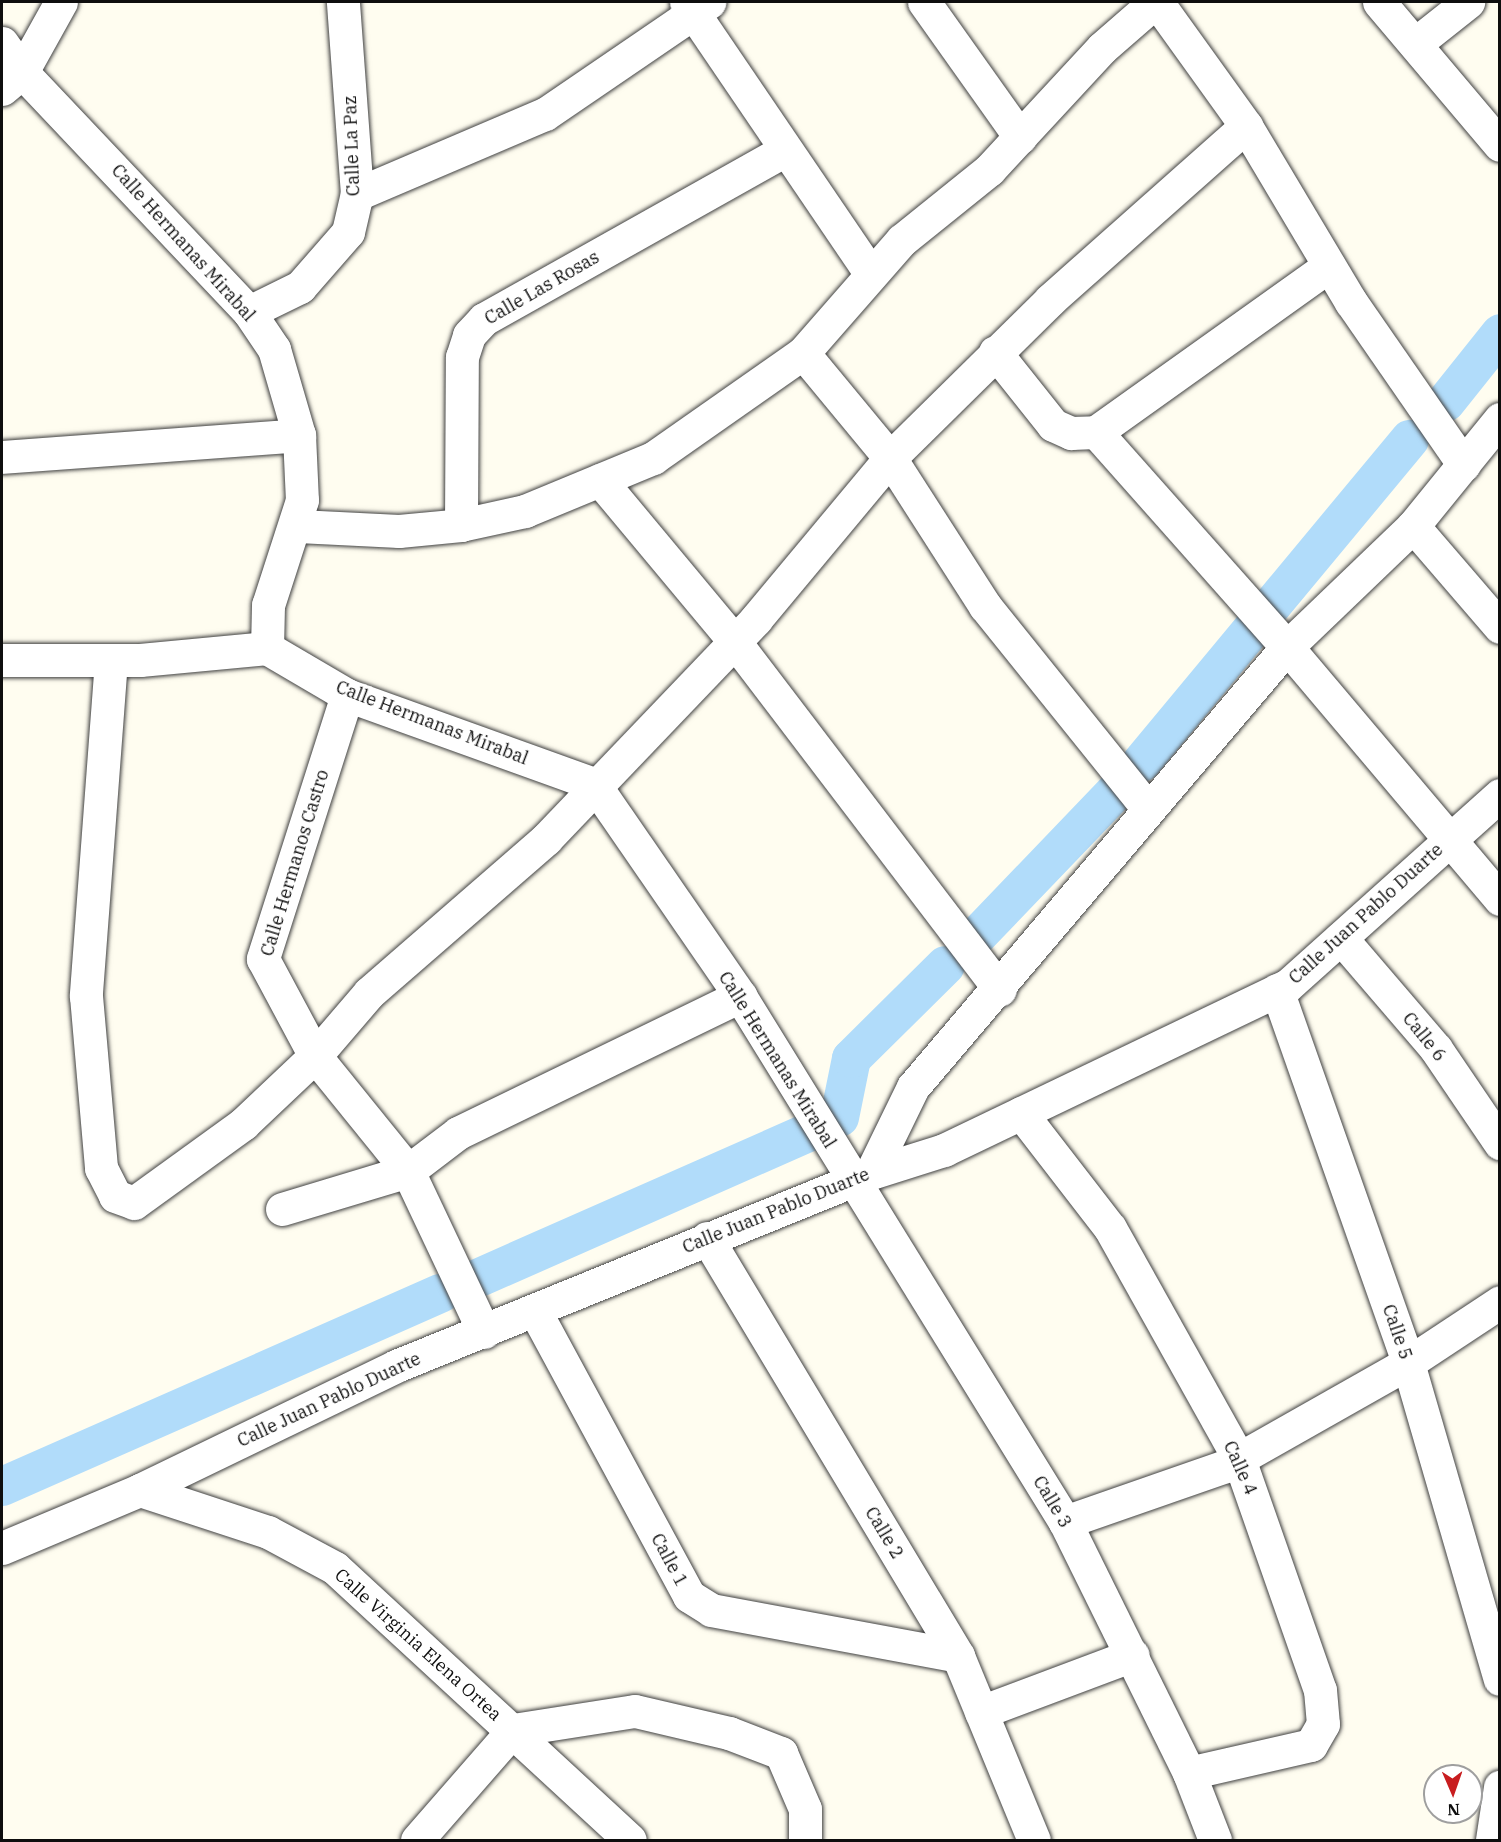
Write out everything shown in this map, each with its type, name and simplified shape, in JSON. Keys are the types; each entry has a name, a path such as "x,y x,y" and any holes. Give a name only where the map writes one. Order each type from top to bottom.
{"street":[{"path":"12,80 61,2"},
{"name":"Calle La Paz","path":"249,312 300,287 326,262 348,232 357,194 343,2"},
{"path":"924,2 1020,137"},
{"path":"298,526 399,531 461,525 525,511 653,458 803,353 871,274 1020,137 1102,48 1156,2 1246,126 1329,266 1464,465"},
{"path":"1379,2 1500,145"},
{"path":"1415,44 1468,2"},
{"path":"357,194 545,114 696,7 785,150 871,274"},
{"name":"Calle Hermanas Mirabal","path":"2,43 12,80 249,312 274,349 299,435 298,526 268,605 267,648 347,695 594,784 862,1178"},
{"path":"111,660 86,996 96,1142 112,1191 124,1202 144,1197 243,1124 315,1056 369,993 546,838 594,784 735,642 890,458 995,352 1246,126"},
{"name":"Calle Las Rosas","path":"461,525 462,357 469,335 484,319 785,150"},
{"path":"995,352 1053,425 1071,433 1096,432 1329,266"},
{"path":"803,353 890,458 985,606 1148,809"},
{"path":"862,1178 913,1087 1000,990 1148,809 1287,647 1413,526 1500,419"},
{"path":"1096,432 1287,647 1448,841 1500,899"},
{"path":"2,457 299,435"},
{"path":"600,480 735,642 1000,990"},
{"path":"1413,526 1500,627"},
{"path":"2,660 111,660 267,648"},
{"name":"Calle Hermanos Castro","path":"347,695 263,959 315,1056 408,1171 484,1332"},
{"name":"Calle Juan Pablo Duarte","path":"2,1548 140,1490 396,1366 484,1332 707,1238 862,1178 944,1150 1277,990 1341,938 1500,795"},
{"name":"Calle 6","path":"1341,938 1436,1049 1500,1143"},
{"name":"Calle 5","path":"1277,990 1408,1364 1500,1679"},
{"path":"282,1209 408,1171 458,1133 740,996"},
{"name":"Calle 4","path":"1021,1113 1110,1228 1239,1459 1320,1690 1323,1724 1311,1745 1190,1773"},
{"name":"Calle 3","path":"862,1178 1065,1521 1190,1773 1215,1840"},
{"name":"Calle 2","path":"707,1238 958,1656 1034,1840"},
{"path":"1065,1521 1239,1459 1408,1364 1500,1302"},
{"name":"Calle 1","path":"535,1311 689,1596 711,1610 958,1656"},
{"name":"Calle Virginia Elena Ortea","path":"140,1490 268,1532 335,1568 630,1840"},
{"path":"981,1712 1132,1655"},
{"path":"417,1840 513,1730 635,1711 729,1732 781,1753 805,1809 805,1840"},
{"path":"1492,1840 1500,1787"}],"waterway":[{"path":"1445,402 1500,333"},
{"path":"1141,762 1409,439"},
{"path":"976,936 1116,790"},
{"path":"839,1117 851,1058 945,965"},
{"path":"479,1277 806,1133"},
{"path":"2,1486 440,1293"}]}
